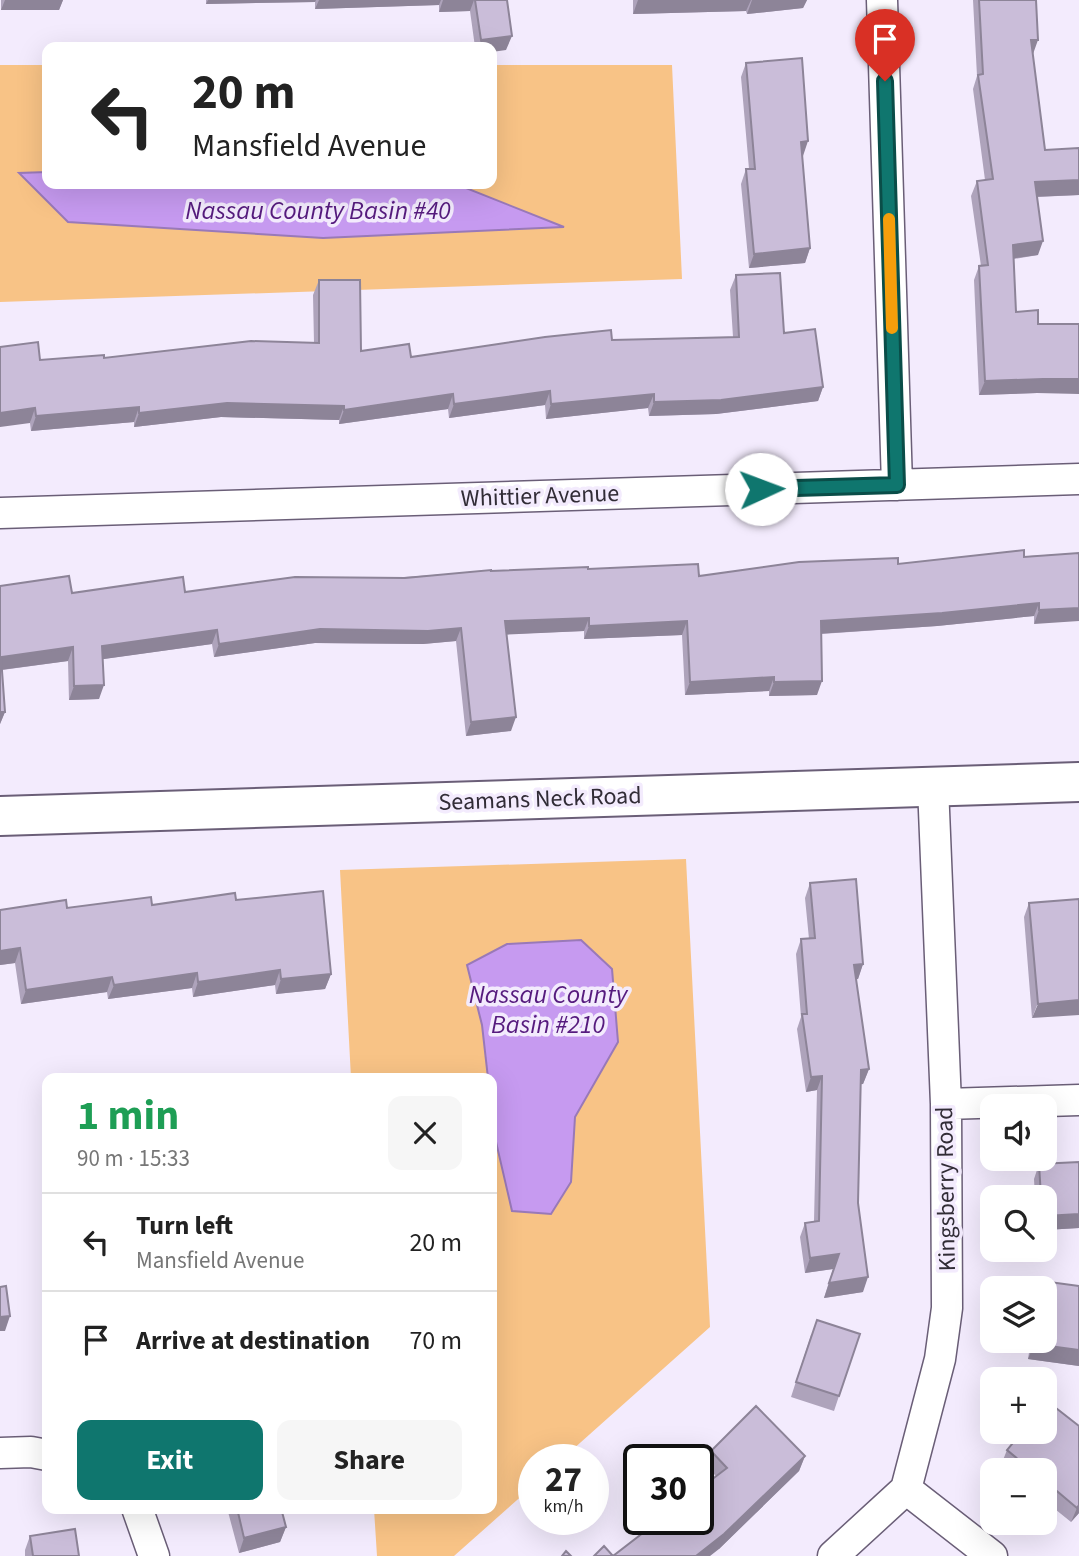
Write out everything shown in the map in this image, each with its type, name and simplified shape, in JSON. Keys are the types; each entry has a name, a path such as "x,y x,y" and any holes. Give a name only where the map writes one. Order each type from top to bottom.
{"main road":[{"name":"Seamans Neck Road","path":"0,816 1079,782"}],"street":[{"path":"882,0 897,485"},
{"name":"Whittier Avenue","path":"0,513 1079,479"},
{"name":"Kingsberry Road","path":"906,1489 940,1359 947,1308 946,1104 933,786"},
{"path":"946,1104 1079,1100"},
{"path":"0,1453 42,1454"},
{"path":"833,1556 906,1489 992,1556"},
{"path":"139,1514 154,1556"}],"shaded area":[{"name":"Nassau County Basin #40","path":"0,65 42,65 42,189 497,189 497,65 672,65 682,279 0,302"},
{"path":"686,859 710,1327 579,1444 518,1444 518,1499 454,1556 377,1556 374,1514 497,1514 497,1073 351,1073 340,870"}],"water":[{"name":"Nassau County Basin #40","path":"42,172 42,189 469,189 564,227 323,238 68,222 19,173"},
{"name":"Nassau County Basin #210","path":"581,940 612,969 618,1042 575,1117 571,1182 551,1214 512,1211 497,1146 497,1073 487,1073 482,1025 467,965 507,944"}],"building":[{"path":"475,0 507,0 512,36 481,40"},
{"path":"979,0 1036,0 1038,40 1031,40 1045,150 1079,148 1079,180 1035,182 1043,241 1013,245 1016,312 1038,310 1038,324 1079,324 1079,379 985,381 979,266 988,265 977,181 993,179 978,75 983,74"},
{"path":"802,58 808,141 801,142 810,248 754,254 746,169 755,169 746,63"},
{"path":"780,273 784,333 815,329 823,387 721,400 654,402 654,394 551,404 550,391 454,404 453,394 344,410 344,406 227,403 139,413 139,407 36,416 35,408 0,413 0,347 38,342 40,360 104,355 104,358 251,341 319,343 319,280 360,280 361,351 409,344 411,357 611,330 612,340 739,337 736,275"},
{"path":"1024,550 1024,557 1079,553 1079,608 1039,610 1039,603 821,621 822,681 774,682 774,677 690,682 687,621 589,626 589,618 505,621 516,717 471,722 461,628 428,631 320,629 219,644 217,630 102,646 104,685 74,686 73,647 1,657 5,712 0,712 0,586 69,576 72,593 183,577 185,592 295,577 405,578 491,570 698,564 699,576 799,562 898,558 898,564"},
{"path":"856,879 863,964 854,965 869,1069 861,1070 858,1203 868,1277 829,1283 839,1254 810,1258 805,1223 819,1221 822,1076 811,1077 802,1014 807,1014 801,939 815,938 810,883"},
{"path":"323,891 331,974 281,979 280,970 198,982 197,973 114,985 112,977 26,990 20,948 0,951 0,910 66,900 67,908 151,897 152,905 235,893 236,900"},
{"path":"1079,899 1079,1000 1038,1004 1029,903"},
{"path":"1079,1162 1079,1214 1057,1215 1057,1185 1040,1185 1039,1171 1057,1171 1057,1163"},
{"path":"1057,1283 1079,1286 1079,1350 1057,1347"},
{"path":"6,1286 10,1316 0,1317 0,1287"},
{"path":"817,1320 860,1334 839,1396 796,1382"},
{"path":"756,1406 805,1456 724,1534 696,1556 613,1556 640,1535 714,1535 714,1478 727,1468 714,1454 714,1448"},
{"path":"1057,1409 1079,1426 1077,1508 1057,1491 1057,1458 1017,1458 1007,1450 1012,1444 1057,1444"},
{"path":"238,1514 283,1514 286,1527 244,1538"},
{"path":"75,1529 79,1556 33,1556 30,1536"},
{"path":"604,1546 613,1556 594,1556"}],"slow traffic":[{"path":"889,219 892,328"}],"route":[{"path":"761,489 897,485 885,81"}]}
